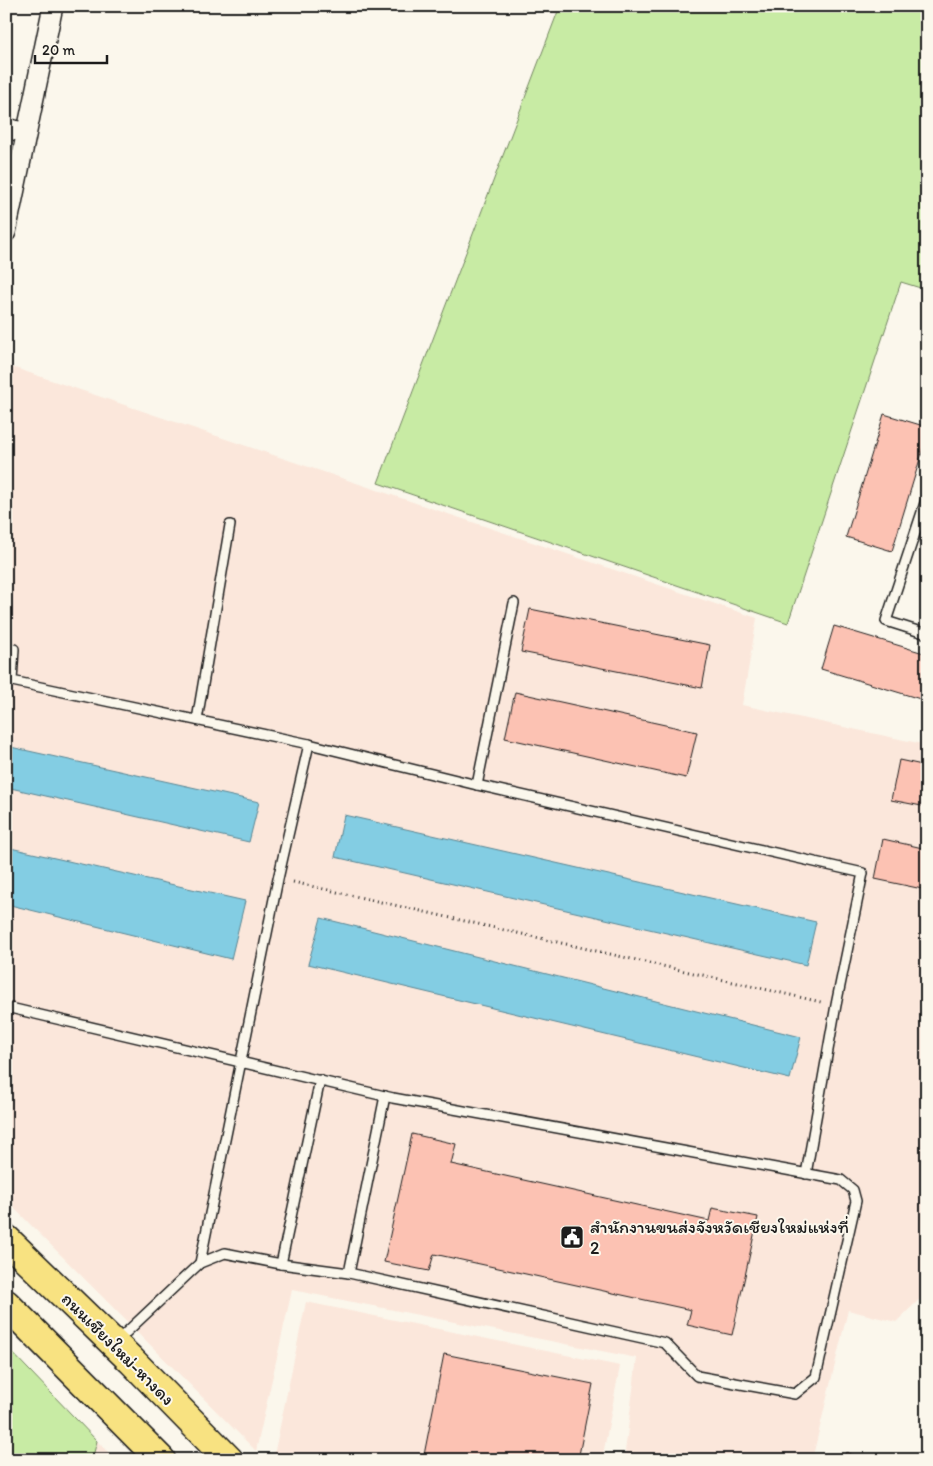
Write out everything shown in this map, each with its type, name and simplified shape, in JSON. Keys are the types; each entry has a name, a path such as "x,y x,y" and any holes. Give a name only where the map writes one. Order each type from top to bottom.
{"main road":[{"name":"ถนนเชียงใหม่-หางดง","path":"6,1239 229,1460"},
{"path":"6,1304 161,1460"}],"street":[{"path":"6,232 53,6"},
{"path":"6,128 26,133"}],"lane":[{"path":"927,497 886,621 927,634"},
{"path":"197,720 230,525"},
{"path":"477,785 514,603"},
{"path":"6,648 14,649 12,681 309,744 477,785 863,873 836,1005 806,1174"},
{"path":"200,1263 278,879 309,744"},
{"path":"6,1007 385,1096 842,1180 853,1190 856,1202 816,1377 795,1394 697,1376 665,1343 349,1274 225,1253 200,1263 114,1344"},
{"path":"281,1264 320,1080"},
{"path":"349,1274 385,1096"}],"path":[{"path":"278,879 836,1005"}],"shaded area":[{"path":"6,365 757,618 742,705 927,745 927,1292 896,1322 848,1310 812,1460 624,1460 637,1358 292,1290 256,1451 6,1200"},
{"path":"306,1302 620,1366 602,1460 273,1460"},
{"path":"97,1441 116,1460 92,1460"}],"green space":[{"path":"560,6 927,6 927,290 901,282 788,623 378,483"},
{"path":"6,1346 97,1441 92,1460 6,1460"}],"water":[{"path":"6,746 259,802 249,842 6,787"},
{"path":"344,815 816,922 806,965 335,857"},
{"path":"6,847 245,901 231,959 6,904"},
{"path":"321,918 801,1037 790,1079 308,964"}],"building":[{"path":"884,414 927,427 927,436 892,551 846,537"},
{"path":"530,609 710,645 702,688 521,652"},
{"path":"834,626 927,654 927,701 821,669"},
{"path":"515,692 697,732 686,778 505,738"},
{"path":"899,760 927,766 927,807 891,800"},
{"path":"883,839 927,849 927,890 875,879"},
{"name":"สำนักงานขนส่งจังหวัดเชียงใหม่แห่งที่ 2","path":"412,1134 456,1144 451,1164 709,1221 712,1208 758,1217 732,1335 687,1325 691,1310 434,1254 429,1271 384,1262"},
{"path":"444,1354 593,1384 578,1460 423,1460"},
{"path":"846,1452 866,1460 842,1460"}],"place":[{"name":"สำนักงานขนส่งจังหวัดเชียงใหม่แห่งที่ 2","path":"572,1237"}]}
